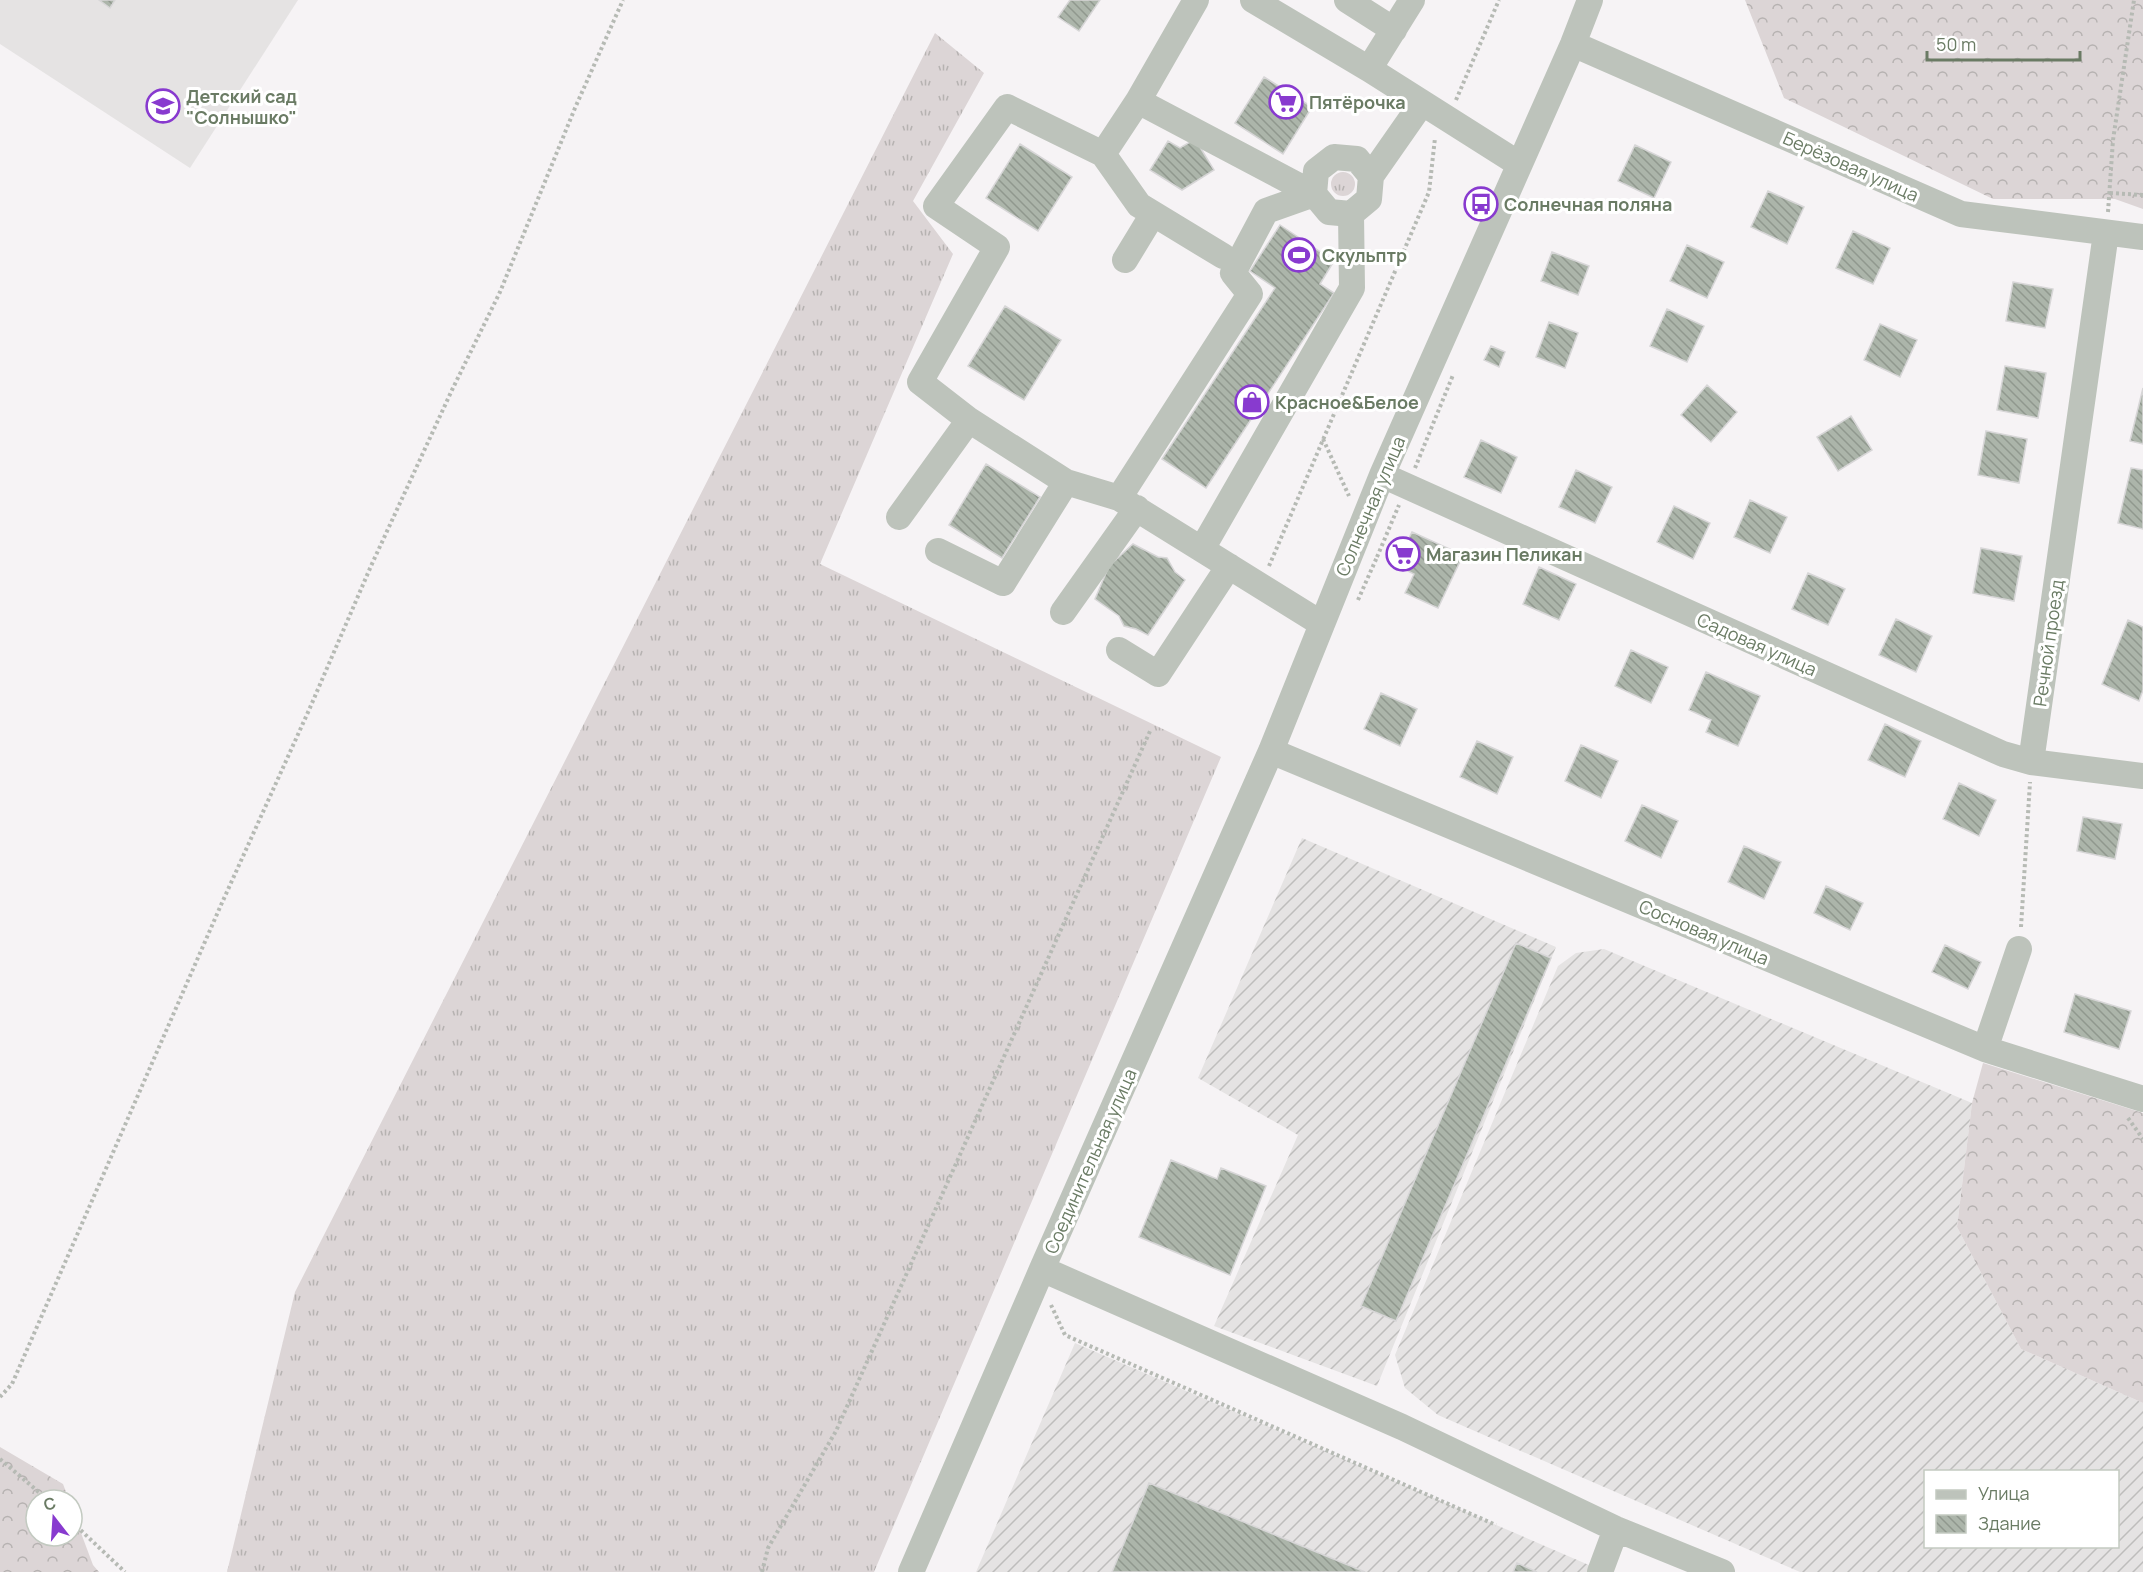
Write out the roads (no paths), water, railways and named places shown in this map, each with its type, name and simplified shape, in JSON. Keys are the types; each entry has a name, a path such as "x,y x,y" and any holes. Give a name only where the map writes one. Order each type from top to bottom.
{"street":[{"path":"1103,154 1138,101 1196,0"},
{"path":"1253,0 1422,103 1441,129 1519,164"},
{"path":"1347,0 1394,30"},
{"path":"1369,69 1412,0"},
{"name":"Солнечная улица","path":"1271,751 1382,475 1573,44 1590,0"},
{"name":"Берёзовая улица","path":"1573,44 1961,214 2143,237"},
{"path":"1138,101 1314,194 1329,212 1351,214 1369,200 1371,176 1422,103"},
{"path":"1223,256 1139,205 1103,154 1007,107 936,206 998,247 920,382 969,420 1066,482 1128,503 1322,624"},
{"path":"1314,194 1316,171 1334,157 1357,159 1371,176"},
{"path":"1063,612 1250,294 1233,273 1266,211 1314,194"},
{"path":"1125,260 1153,214"},
{"path":"1202,549 1352,288 1351,214"},
{"name":"Речной проезд","path":"2031,762 2106,233"},
{"path":"899,517 969,420"},
{"name":"Садовая улица","path":"1382,475 2003,754 2031,762 2143,776"},
{"path":"938,551 1003,583 1066,482"},
{"path":"1119,650 1158,674 1229,566"},
{"name":"Сосновая улица","path":"1271,751 1985,1049 2143,1098"},
{"name":"Соединительная улица","path":"911,1572 1271,751"},
{"path":"1985,1049 2019,949"},
{"path":"1042,1269 1402,1427 1616,1529 1722,1572"},
{"path":"1600,1572 1616,1529"}],"place":[{"name":"Пятёрочка","path":"1286,102"},
{"name":"Детский сад \"Солнышко\"","path":"163,106"},
{"name":"Солнечная поляна","path":"1481,204"},
{"name":"Скульптр","path":"1299,255"},
{"name":"Красное&Белое","path":"1252,402"},
{"name":"Магазин Пеликан","path":"1403,554"}]}
